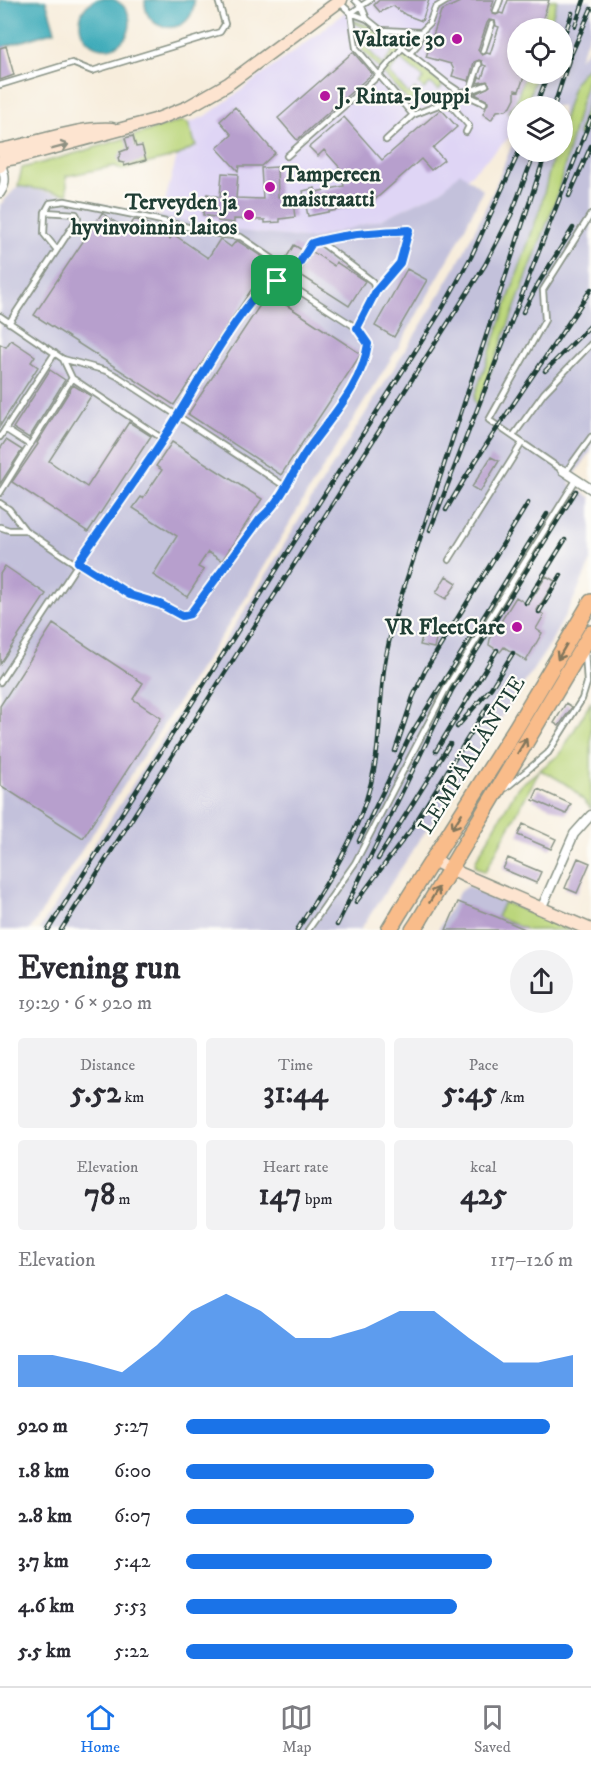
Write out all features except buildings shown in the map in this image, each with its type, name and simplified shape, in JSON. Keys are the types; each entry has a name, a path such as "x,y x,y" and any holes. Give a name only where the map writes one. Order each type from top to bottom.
{"highway":[{"name":"LEMPÄÄLÄNTIE","path":"389,930 516,728 591,602"},
{"name":"LEMPÄÄLÄNTIE","path":"416,926 589,637"}],"main road":[{"path":"1,158 15,158 180,111 209,97 290,40 339,0"},
{"path":"433,860 591,930"}],"street":[{"path":"0,192 5,187 1,158"},
{"path":"564,472 591,489"},
{"path":"541,909 574,834 591,814"}],"lane":[{"path":"0,86 72,63 92,71 220,32 225,24 218,0"},
{"path":"339,0 351,13 367,19 448,84 484,103"},
{"path":"355,0 362,7 367,19"},
{"path":"351,13 370,0"},
{"path":"410,53 418,44 421,32 429,24 435,8 448,0"},
{"path":"496,11 500,0"},
{"path":"351,13 356,48 413,115"},
{"path":"483,51 492,24"},
{"path":"381,30 421,32"},
{"path":"287,156 378,76 403,47"},
{"path":"470,91 479,64"},
{"path":"460,92 486,85"},
{"path":"386,140 413,115 441,104 451,105 469,126 466,132"},
{"path":"57,250 44,234 45,212 50,203 65,201 218,234 242,237 273,259 277,281"},
{"path":"9,323 78,218 76,214 45,212"},
{"path":"591,214 543,290 545,320 489,420 564,472 591,437"},
{"path":"285,282 312,243 367,232 409,230 400,263 376,291 357,328"},
{"path":"319,241 372,281 376,291"},
{"path":"0,503 9,509 25,531 77,563 130,595 160,604 182,616 190,614 260,519 281,498 306,452 347,396 365,364 368,344 357,328 285,282 267,283 242,313 163,439 77,563 0,682"},
{"path":"0,316 63,359 107,371 286,487"},
{"path":"513,436 544,393 591,344"},
{"path":"0,437 55,353"},
{"path":"63,359 72,378 163,439"},
{"path":"0,493 72,378"},
{"path":"5,429 30,445"},
{"path":"449,560 522,442"},
{"path":"308,930 360,855 447,687 576,480"},
{"path":"0,528 25,531"},
{"path":"484,810 511,783 548,753 582,699 587,683 586,655 589,637"}],"shaded area":[{"path":"359,0 557,0 552,18 507,18 507,84 533,84 529,96 507,96 507,140 467,178 460,173 441,191 380,220 311,239 222,229 161,216 177,156 196,146 188,123 206,116 323,30"},
{"path":"557,0 591,0 591,31 579,59 591,46 591,63 575,81 570,96 529,96 533,84 573,84 573,18 552,18"},
{"path":"591,69 591,91 578,135 582,136 591,111 591,451 569,483 591,498 591,561 547,649 360,930 39,930 248,605 428,314 463,254 507,157 507,162 552,162 541,206 475,395 474,400 477,407 556,199 566,162 573,162 573,136"},
{"path":"460,172 483,190 456,246 399,346 305,497 244,601 30,930 0,930 0,205 18,186 222,229 311,239 380,220 441,191"},
{"path":"468,886 504,902 498,917 527,930 438,930 460,891"}],"green space":[{"path":"549,0 557,0 552,18 543,18"},
{"path":"353,20 370,26 443,85 439,90 430,83 424,89 419,84 424,78 400,59 389,73 409,94 415,89 420,93 410,103 361,49 358,38 383,66 393,51"},
{"path":"591,63 573,133 573,96 570,96 575,81"},
{"path":"522,84 533,84 529,96 518,96"},
{"path":"591,91 591,111 582,136 578,135"},
{"path":"181,121 188,123 196,146 177,156 122,170 115,166 66,176 68,194 18,186 22,168"},
{"path":"552,162 566,162 556,199 477,407 474,400 475,395 541,206"},
{"path":"591,702 591,809 568,786 540,770 485,872 475,866 476,860 518,787 560,754"},
{"path":"504,902 570,930 527,930 497,917"}],"water":[{"path":"100,-1 110,-1 119,3 129,18 129,28 125,37 114,46 105,48 96,46 85,37 80,23 85,9"},
{"path":"0,0 46,0 55,31 0,48"},
{"path":"145,0 194,0 192,12 186,21 178,26 169,27 160,26 152,20 147,12"}],"railway":[{"path":"575,26 584,0"},
{"path":"557,96 570,57 591,9"},
{"path":"570,18 572,13"},
{"path":"540,96 544,84"},
{"path":"430,530 591,118"},
{"path":"569,196 591,146"},
{"path":"48,930 442,309 471,257 514,162"},
{"path":"61,930 485,265 511,215 531,162"},
{"path":"297,930 340,860 365,803 376,757 385,659 398,606 543,162"},
{"path":"523,312 573,228"},
{"path":"446,510 591,289"},
{"path":"545,371 591,325"},
{"path":"337,925 452,690 576,491"},
{"path":"395,751 413,697 425,671 528,503"},
{"path":"359,841 410,736 547,514"},
{"path":"526,603 565,540"},
{"path":"539,612 561,575"},
{"path":"436,751 497,650"},
{"path":"457,727 491,688 513,653"},
{"path":"356,902 412,828 489,704"},
{"path":"378,859 450,744"}],"place":[{"name":"Valtatie 30","path":"457,39"},
{"name":"J. Rinta-Jouppi","path":"325,96"},
{"name":"Tampereen maistraatti","path":"270,187"},
{"name":"Terveyden ja hyvinvoinnin laitos","path":"249,215"},
{"name":"VR FleetCare","path":"517,627"}],"route":[{"path":"409,230 400,263 376,291 357,328 368,344 365,364 347,396 306,452 290,477 281,498 260,519 190,614 182,616 160,604 130,595 78,562 163,439 242,313 267,283 277,281 285,282 312,243 337,236 409,230"}]}
